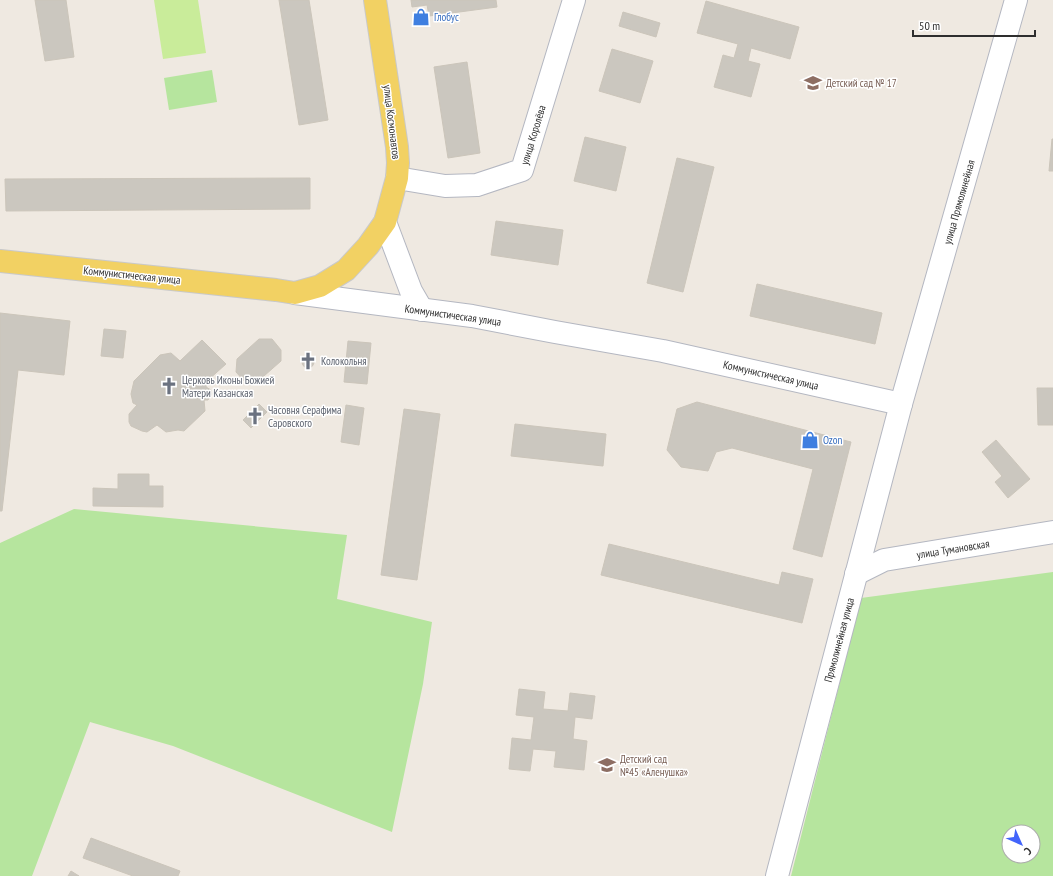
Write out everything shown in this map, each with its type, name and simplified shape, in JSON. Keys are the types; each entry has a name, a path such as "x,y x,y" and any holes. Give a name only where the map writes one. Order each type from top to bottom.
{"main road":[{"name":"улица Космонавтов","path":"295,293 320,286 346,270 368,246 384,222 397,178 397,147 375,0"},
{"name":"Коммунистическая улица","path":"0,261 295,293"}],"street":[{"name":"улица Королёва","path":"397,178 445,186 477,185 522,170 574,0"},
{"name":"улица Прямолинейная","path":"901,404 1016,0"},
{"path":"384,222 412,291 422,310"},
{"name":"Коммунистическая улица","path":"295,293 472,316 663,351 901,404"},
{"name":"Прямолинейная улица","path":"777,876 901,404"},
{"name":"улица Тумановская","path":"856,574 884,560 1053,532"}],"green space":[{"path":"154,0 198,0 206,53 163,59"},
{"path":"212,70 217,102 169,110 164,78"},
{"path":"74,509 347,535 337,599 432,622 423,684 392,832 173,746 90,722 32,876 0,876 0,543"},
{"path":"1053,572 1053,876 791,876 861,598"}],"building":[{"path":"35,0 66,0 74,57 45,61"},
{"path":"279,0 309,0 328,120 299,125"},
{"path":"411,0 496,0 497,7 429,16 427,5 412,7"},
{"path":"706,1 799,27 790,59 751,48 748,61 760,64 751,97 714,87 723,55 734,58 738,44 697,33"},
{"path":"623,12 660,23 656,37 619,26"},
{"path":"612,49 653,61 640,103 599,91"},
{"path":"467,62 480,153 448,158 434,67"},
{"path":"585,137 626,147 616,191 574,181"},
{"path":"1052,139 1053,171 1049,171"},
{"path":"677,158 714,167 683,292 647,283"},
{"path":"310,178 310,209 6,211 5,179"},
{"path":"496,221 563,230 558,265 491,255"},
{"path":"757,284 882,313 875,344 750,316"},
{"path":"0,313 70,321 64,375 18,370 2,511 0,511"},
{"path":"104,329 126,331 123,358 101,356"},
{"path":"259,339 272,339 281,350 281,361 256,383 245,382 236,372 237,359"},
{"name":"Церковь Иконы Божией Матери Казанская","path":"202,340 226,364 207,381 206,387 211,390 212,394 208,400 204,400 205,411 184,431 178,430 166,432 157,425 147,432 131,426 129,422 129,414 137,405 133,403 131,394 134,381 160,355 171,353 180,361"},
{"path":"348,341 371,343 367,384 344,382"},
{"name":"Колокольня","path":"306,356 310,356 314,362 310,368 306,368 302,364 302,360"},
{"path":"1037,388 1053,388 1053,425 1038,425"},
{"path":"697,402 851,442 822,557 793,549 813,469 732,448 716,452 708,471 681,467 667,450 677,409"},
{"name":"Часовня Серафима Саровского","path":"259,404 267,412 251,428 243,420"},
{"path":"346,405 364,408 359,445 341,442"},
{"path":"404,409 440,414 417,580 381,575"},
{"path":"515,424 606,434 603,466 511,456"},
{"path":"996,440 1030,479 1008,498 995,482 1002,476 982,452"},
{"path":"118,474 149,474 149,486 163,486 163,507 93,506 93,488 118,489"},
{"path":"609,544 779,585 782,572 813,579 802,623 601,575"},
{"path":"519,689 545,692 543,709 568,711 570,693 595,696 592,719 575,717 573,739 587,741 584,770 554,767 556,751 533,749 530,771 509,769 512,738 531,740 534,717 516,715"},
{"path":"91,838 180,871 178,876 133,876 83,858"},
{"path":"71,871 79,876 68,876"}],"place":[{"name":"Глобус","path":"421,17"},
{"name":"Детский сад № 17","path":"813,83"},
{"name":"Колокольня","path":"308,361"},
{"name":"Церковь Иконы Божией Матери Казанская","path":"169,386"},
{"name":"Часовня Серафима Саровского","path":"255,416"},
{"name":"Ozon","path":"810,440"},
{"name":"Детский сад №45 «Аленушка»","path":"607,765"}]}
